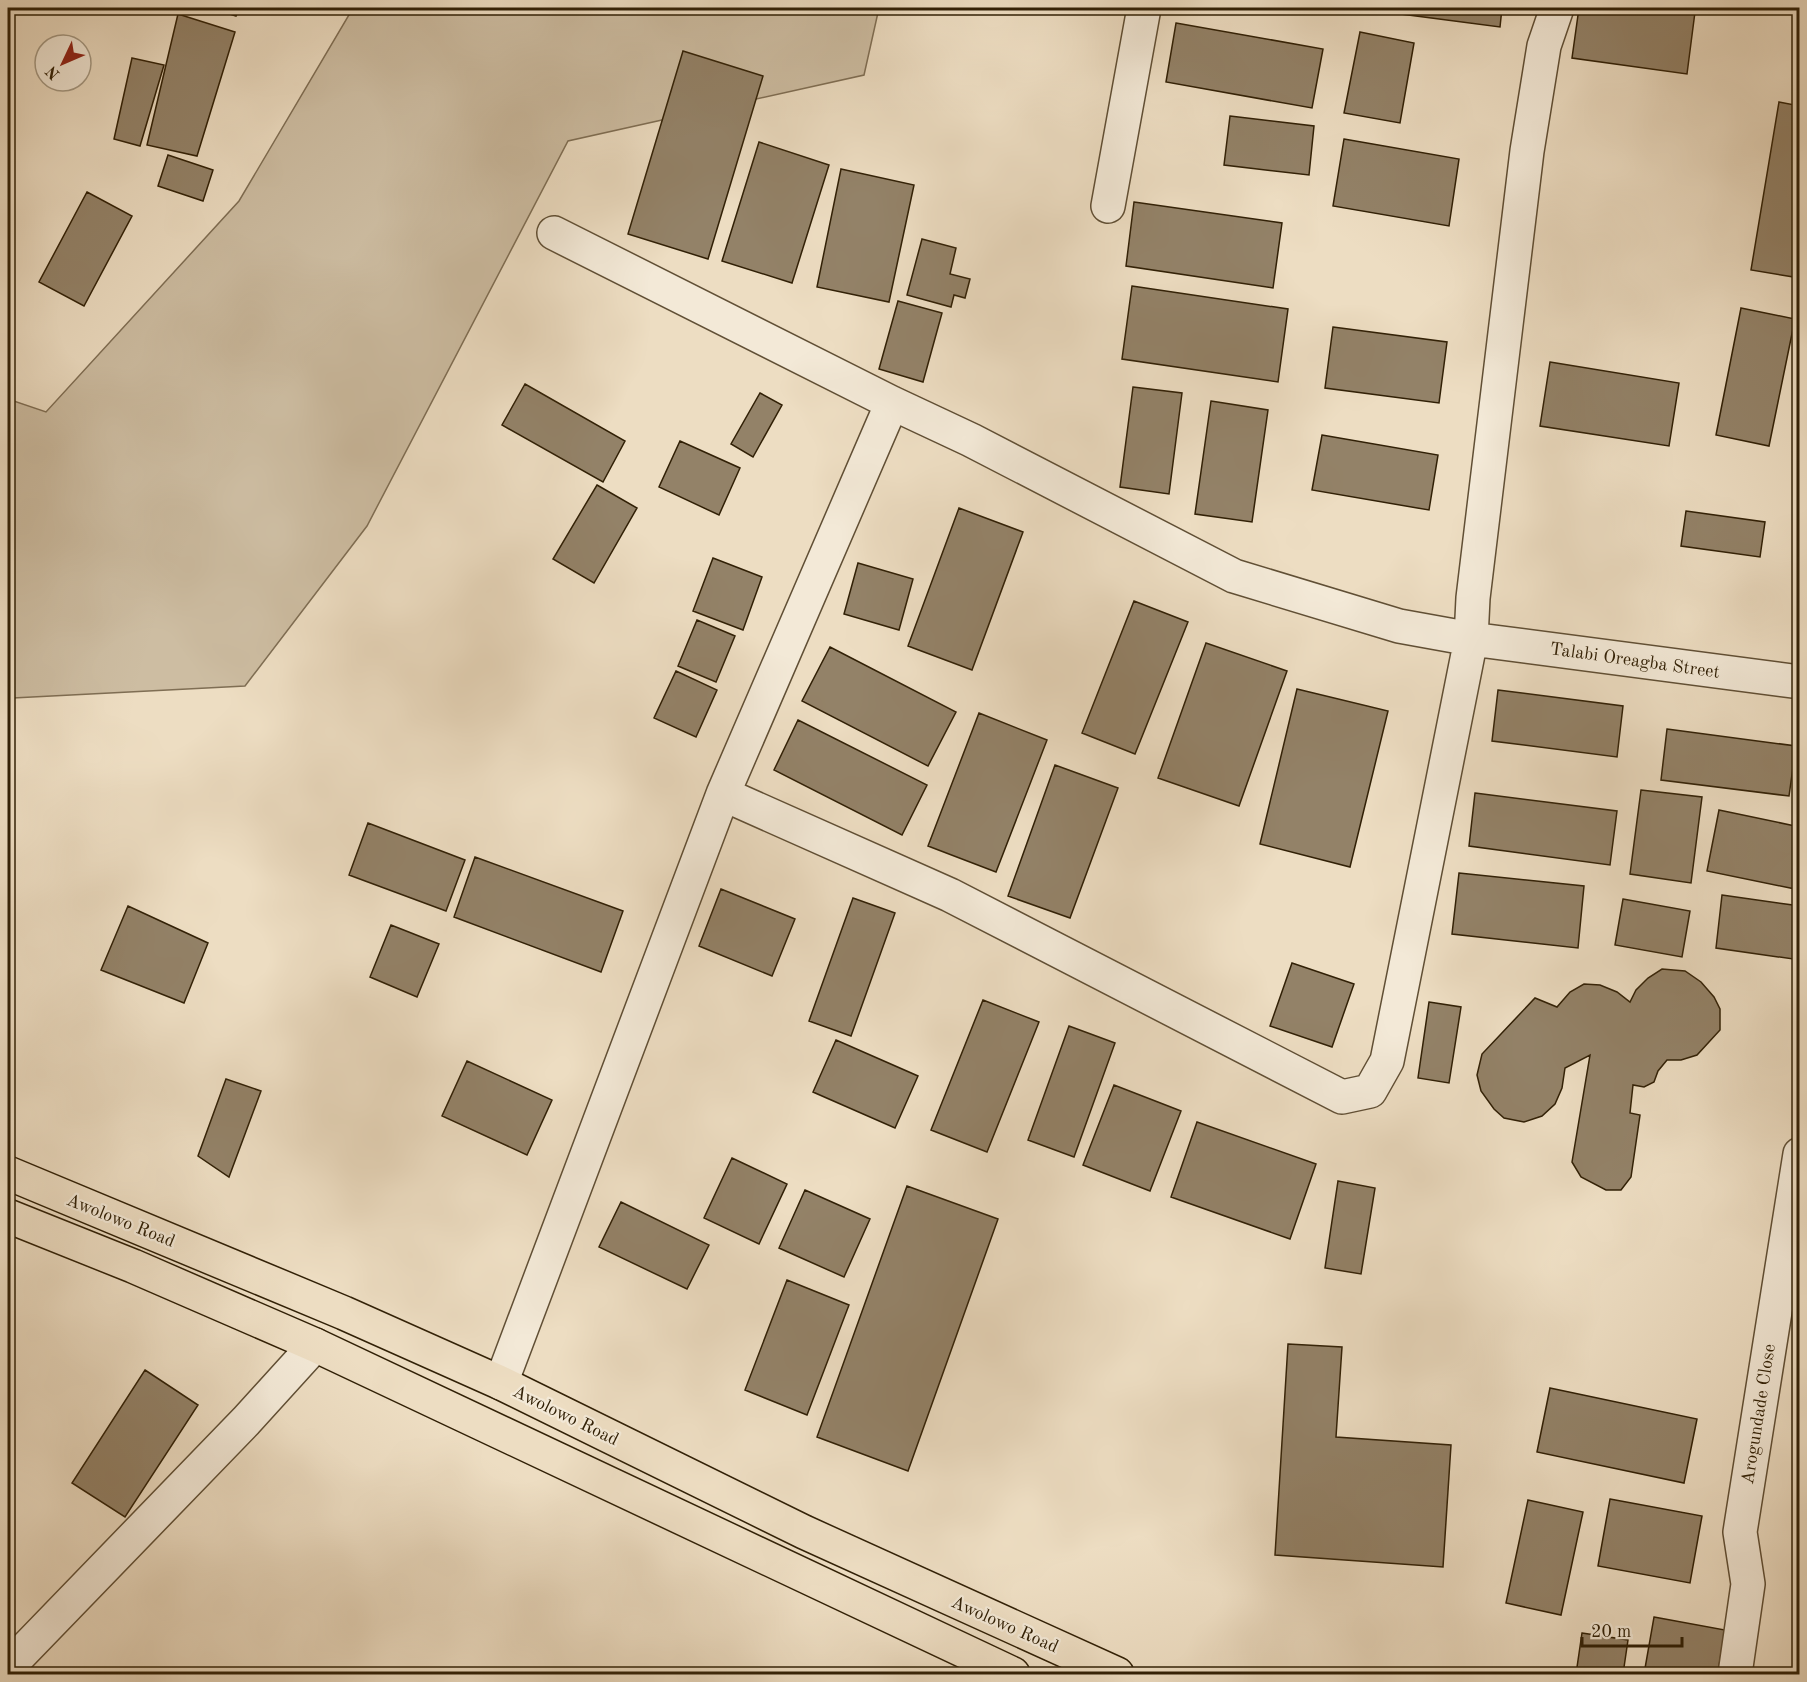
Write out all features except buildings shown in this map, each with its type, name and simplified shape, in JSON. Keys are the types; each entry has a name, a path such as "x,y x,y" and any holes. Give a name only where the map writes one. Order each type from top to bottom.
{"main road":[{"name":"Awolowo Road","path":"8,1173 344,1313 501,1383 804,1532 1117,1674"},
{"path":"8,1216 132,1266 315,1345 1014,1674"}],"street":[{"path":"1108,206 1144,8"},
{"path":"723,794 950,895 1342,1097 1370,1091 1388,1061 1471,639 1473,598 1527,151 1544,46 1557,8"},
{"name":"Talabi Oreagba Street","path":"554,233 892,403 971,440 1234,576 1399,626 1471,639 1800,682"},
{"path":"501,1383 723,794 892,403"},
{"name":"Arogundade Close","path":"1734,1674 1748,1584 1740,1532 1800,1154"},
{"path":"8,1667 246,1420 315,1345"}],"shaded area":[{"path":"353,8 879,8 864,75 568,141 367,526 245,686 13,698 8,705 8,399 46,412 239,201"}]}
